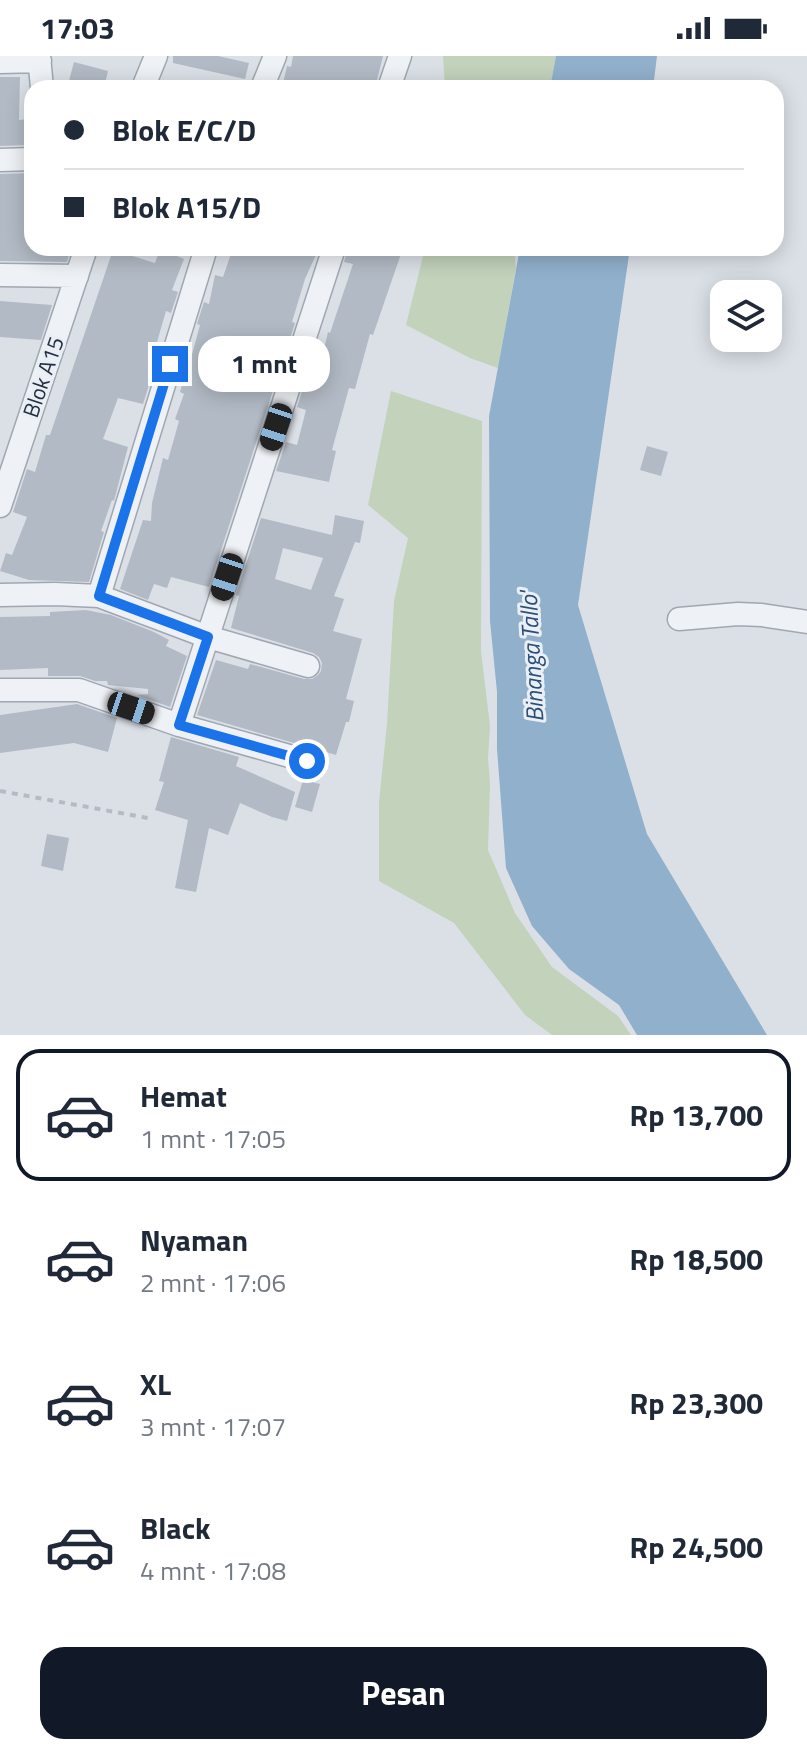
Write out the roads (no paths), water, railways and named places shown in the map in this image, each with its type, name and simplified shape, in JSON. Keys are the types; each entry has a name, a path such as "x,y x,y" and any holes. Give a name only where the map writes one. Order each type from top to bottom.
{"street":[{"path":"146,80 156,56"},
{"path":"265,80 275,56"},
{"path":"392,80 400,56"},
{"path":"0,62 40,58 41,80"},
{"path":"0,160 24,159"},
{"name":"Blok A15","path":"0,506 83,256"},
{"path":"99,596 204,256"},
{"path":"179,725 331,256"},
{"path":"0,275 77,276"},
{"path":"0,595 99,596 208,637 308,666"},
{"path":"679,619 738,614 807,622"},
{"path":"0,690 79,690 179,725 307,761"}],"water":[{"path":"556,56 657,56 654,80 552,80"},
{"name":"Binanga Tallo'","path":"519,256 629,256 578,605 647,834 767,1035 637,1035 619,1005 569,969 532,926 506,868 490,621 489,416"}]}
